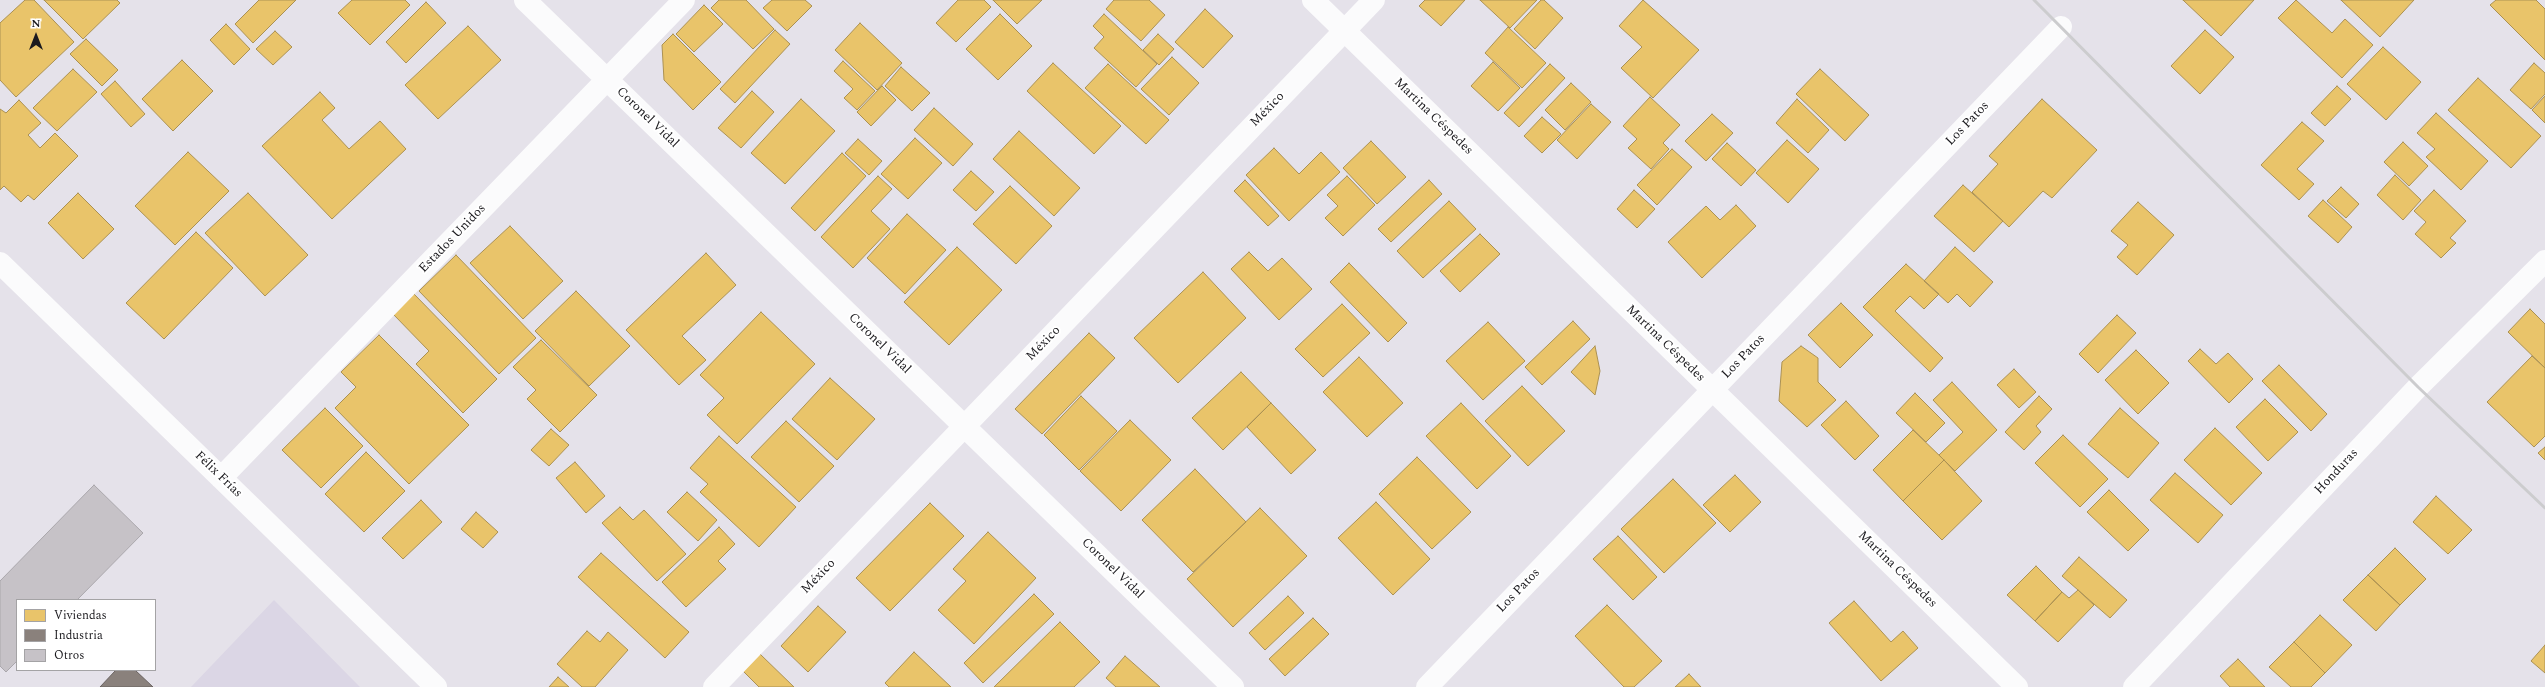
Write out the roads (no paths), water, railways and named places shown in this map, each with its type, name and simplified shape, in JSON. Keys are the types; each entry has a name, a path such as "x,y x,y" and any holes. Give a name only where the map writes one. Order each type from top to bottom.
{"street":[{"name":"Coronel Vidal","path":"525,0 1233,687"},
{"name":"Estados Unidos","path":"221,478 684,0"},
{"name":"Martina Céspedes","path":"1313,0 2017,687"},
{"name":"México","path":"714,687 1374,0"},
{"name":"Los Patos","path":"1427,687 2061,28"},
{"name":"Honduras","path":"2134,687 2418,387 2545,261"},
{"name":"Félix Frías","path":"0,263 436,687"}],"railway":[{"path":"2034,0 2418,387 2545,508"}]}
